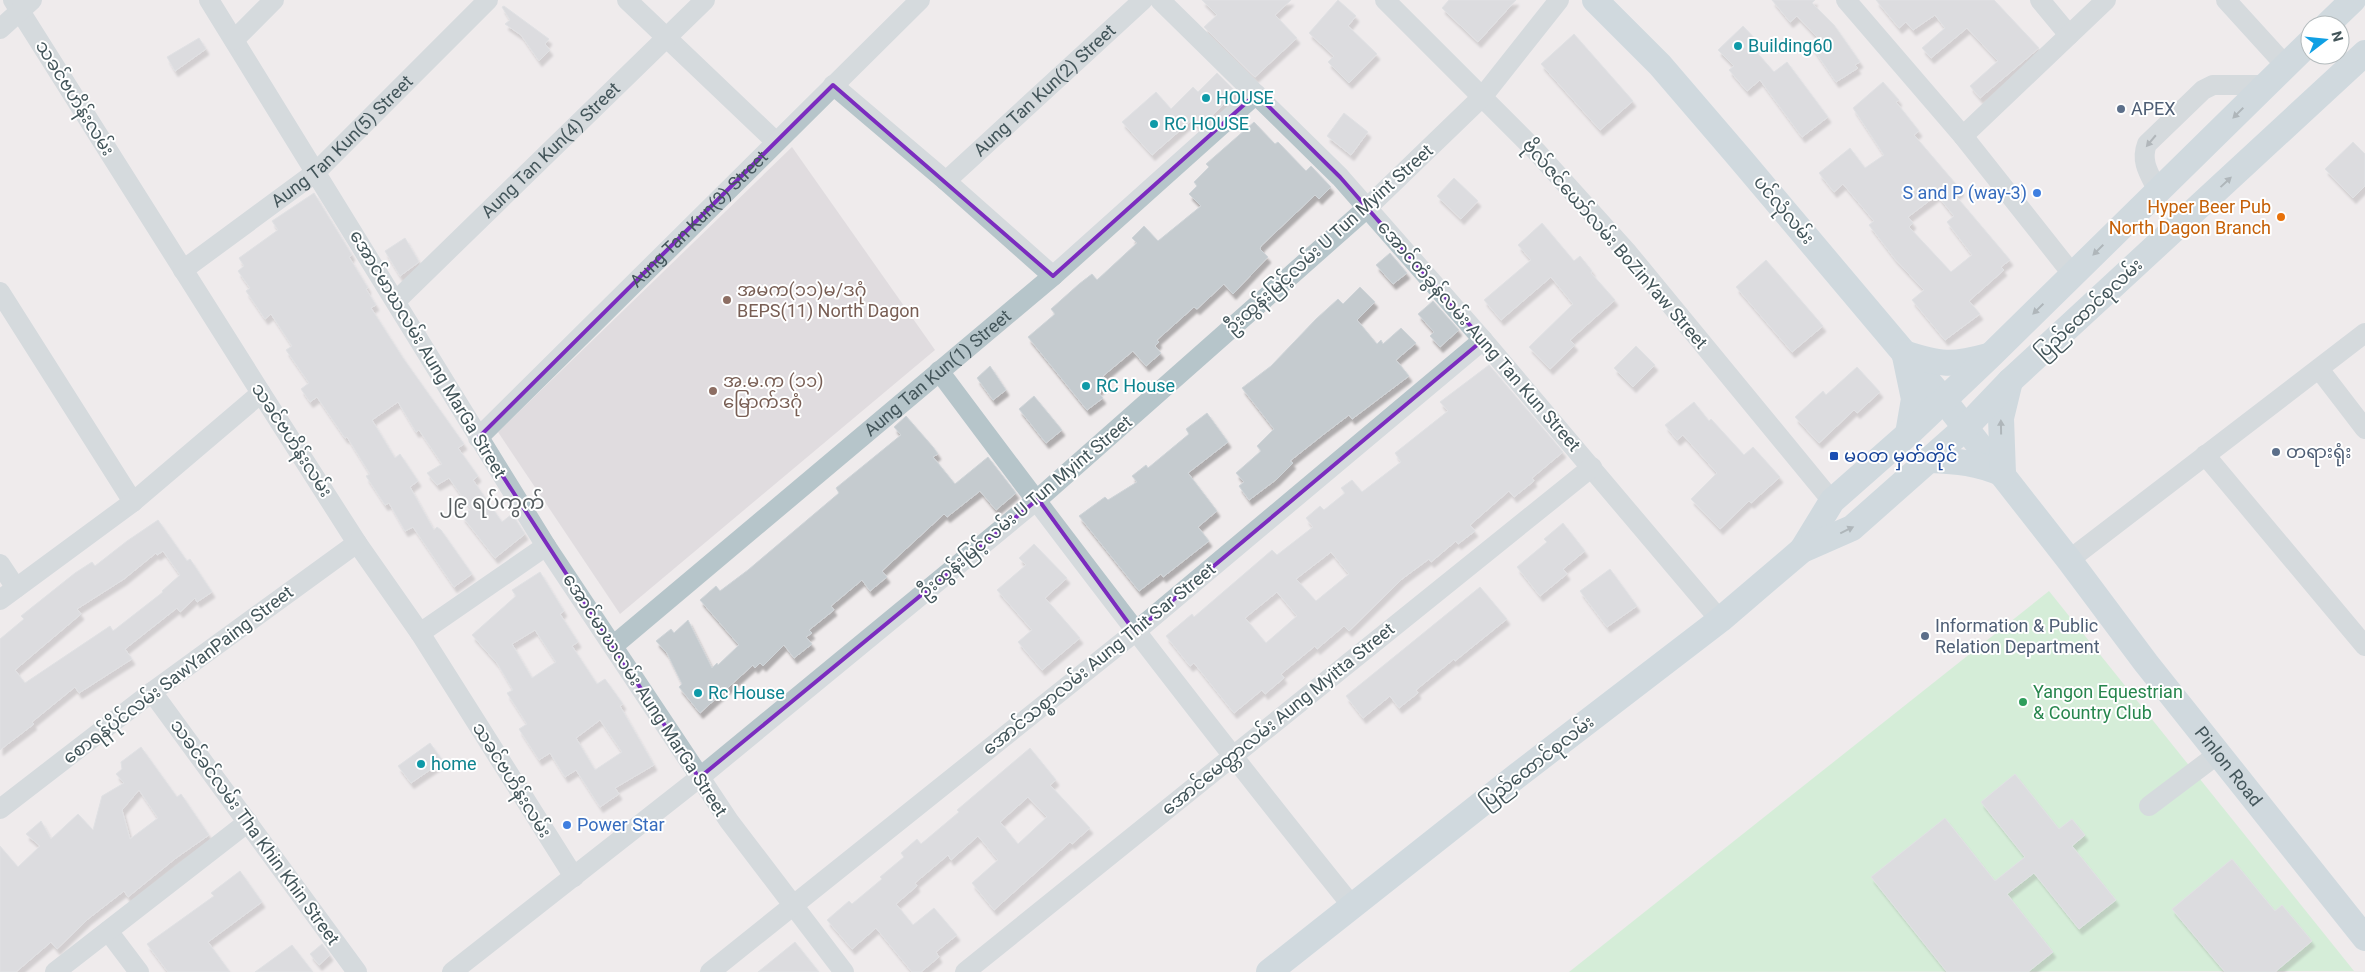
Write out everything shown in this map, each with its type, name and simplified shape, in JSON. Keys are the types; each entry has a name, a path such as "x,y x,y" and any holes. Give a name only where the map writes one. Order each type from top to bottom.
{"main road":[{"name":"ပင်လုံလမ်း","path":"1595,0 1684,94 1943,399 1965,428"},
{"path":"2337,15 2353,0"},
{"name":"ပြည်ထောင်စုလမ်း","path":"1802,550 1832,500 1908,434 1991,355 2300,52"},
{"name":"ပြည်ထောင်စုလမ်း","path":"1269,972 1720,620 1802,550 1852,528 1965,428 2010,381 2365,52"},
{"path":"1908,434 1914,399 1904,353 1945,364 1959,364 1991,355"},
{"path":"1930,460 1968,462 1982,465 2003,474 2001,418 2010,381"},
{"name":"Pinlon Road","path":"1965,428 2003,474 2146,663 2365,938"}],"street":[{"name":"အောင်မာဃလမ်း Aung MarGa Street","path":"210,0 546,546 728,821 844,972"},
{"path":"234,40 274,0"},
{"name":"Aung Tan Kun(5) Street","path":"183,270 316,172 488,0"},
{"path":"627,0 775,142"},
{"name":"Aung Tan Kun(4) Street","path":"396,301 705,0"},
{"name":"Aung Tan Kun(3) Street","path":"478,438 920,0"},
{"name":"Aung Tan Kun(2) Street","path":"946,180 1143,0"},
{"name":"အောင်တံခွန်လမ်း Aung Tan Kun Street","path":"1160,0 1340,177 1483,340 1720,620"},
{"name":"ဗိုလ်ဇင်ယော်လမ်း BoZinYaw Street","path":"1384,0 1483,96 1536,151 1628,253 1832,500"},
{"name":"ဦးထွန်းမြင့်လမ်း U Tun Myint Street","path":"452,972 574,878 698,778 1038,499 1368,208 1483,96 1559,0"},
{"path":"1846,0 1963,136 2073,275"},
{"path":"2040,0 2069,35"},
{"path":"1963,136 2106,0"},
{"path":"2226,0 2286,66"},
{"path":"0,30 22,4"},
{"name":"သခင်ဗဟိန်းလမ်း","path":"22,4 183,270 357,543 420,633 574,878"},
{"path":"833,85 946,180 1053,276"},
{"path":"2158,191 2145,165 2145,149 2192,98 2213,85 2266,85"},
{"name":"Aung Tan Kun(1) Street","path":"613,646 1053,276 1256,94"},
{"path":"0,292 133,502"},
{"path":"2069,560 2365,333"},
{"name":"အောင်သစ္စာလမ်း Aung Thit Sar Street","path":"710,972 1135,632 1483,340"},
{"path":"2319,369 2365,428"},
{"path":"939,371 1038,499 1135,632 1353,907"},
{"path":"0,564 8,594 133,502 261,393"},
{"path":"2205,455 2365,646"},
{"name":"အောင်မေတ္တာလမ်း Aung Myitta Street","path":"965,972 1592,468"},
{"name":"စောရန်ပိုင်လမ်း SawYanPaing Street","path":"0,809 152,692 357,543"},
{"path":"420,633 546,546"},
{"name":"သခင်ခင်လမ်း Tha Khin Khin Street","path":"152,692 357,972"},
{"path":"2149,806 2218,754"},
{"path":"55,972 248,822"},
{"path":"108,931 138,972"}],"highlighted area":[{"path":"833,85 1053,276 1256,94 1340,177 1483,340 1135,632 1038,499 699,778 478,438"}],"shaded area":[{"name":"အ.မ.က (၁၁) မြောက်ဒဂုံ","path":"792,147 935,350 620,614 498,432"}],"green space":[{"name":"Yangon Equestrian & Country Club","path":"2049,591 2354,971 1569,972"}],"building":[{"path":"1202,0 1291,0 1275,15 1297,38 1255,77 1204,27 1217,15"},
{"path":"1338,0 1356,16 1348,26 1377,54 1349,83 1328,62 1334,56 1309,33"},
{"path":"1449,0 1516,0 1478,42 1442,8"},
{"path":"1772,0 1815,0 1812,3 1834,25 1860,62 1855,65 1858,68 1836,82 1810,44 1818,38 1797,16 1790,22"},
{"path":"1876,0 1994,0 2039,48 1980,98 1970,86 1998,61 1967,28 1931,58 1922,48 1945,28 1935,15 1913,30 1906,22 1899,28"},
{"path":"504,6 549,39 545,44 550,50 539,61 521,35 505,24 510,20 502,7"},
{"path":"1743,26 1759,43 1753,48 1774,72 1787,62 1828,117 1802,137 1760,80 1747,91 1729,70 1734,66 1718,50"},
{"path":"1574,34 1633,101 1600,130 1541,64"},
{"path":"199,38 206,49 175,71 167,57"},
{"path":"1217,73 1236,92 1199,128 1192,120 1152,155 1122,122 1156,92 1171,109 1193,87 1198,92"},
{"path":"1883,82 1899,100 1896,102 1919,131 1914,135 1961,190 1955,195 2010,260 2001,267 2004,270 1969,301 1980,314 1945,340 1912,300 1924,290 1895,259 1869,225 1874,221 1843,184 1834,192 1819,173 1850,148 1865,168 1884,155 1853,108","holes":["1937,195 1954,216 1947,222 1972,255 1951,272 1909,227 1913,223 1908,217"]},
{"path":"1344,113 1368,132 1351,155 1327,136"},
{"path":"1254,122 1275,144 1278,142 1306,171 1311,166 1331,187 1319,199 1315,195 1261,246 1260,249 1268,257 1233,294 1224,284 1197,309 1194,307 1157,340 1159,342 1155,346 1161,353 1146,366 1133,351 1103,376 1108,382 1097,391 1103,398 1087,410 1028,337 1055,314 1051,309 1079,284 1092,274 1097,280 1137,243 1132,238 1144,226 1158,241 1201,206 1189,194 1197,186 1194,182 1209,167 1206,164"},
{"path":"2353,142 2365,154 2365,186 2353,198 2325,169"},
{"path":"1454,178 1478,201 1461,219 1437,196"},
{"path":"314,193 352,255 349,257 376,305 371,308 403,358 464,444 458,448 478,476 473,480 502,522 512,514 525,534 495,558 462,516 471,509 449,478 437,485 427,473 442,464 419,430 416,432 398,402 372,420 395,458 400,454 418,481 410,487 434,530 437,527 441,530 472,574 454,587 413,527 405,531 389,503 385,505 366,476 370,474 347,437 345,438 317,397 310,402 301,389 309,383 286,350 292,346 271,314 265,319 246,291 250,288 238,271 244,266 239,258 278,230 272,221"},
{"path":"1542,223 1574,261 1580,256 1592,271 1591,273 1615,300 1570,340 1575,345 1550,369 1529,347 1573,304 1551,277 1501,320 1484,300 1531,260 1518,245"},
{"path":"405,238 419,262 400,276 385,251"},
{"path":"1390,253 1407,273 1393,284 1376,265"},
{"path":"1766,260 1823,326 1792,352 1736,287"},
{"path":"1360,287 1375,302 1357,320 1377,344 1381,340 1383,344 1401,328 1416,343 1396,360 1409,376 1352,419 1349,415 1324,434 1290,461 1293,463 1277,479 1249,500 1239,486 1244,482 1236,473 1261,451 1257,446 1274,429 1242,388 1271,366 1338,299 1343,304"},
{"path":"1433,301 1459,330 1440,347 1430,336 1434,332 1418,314"},
{"path":"1636,346 1655,365 1633,387 1614,368"},
{"path":"1489,365 1563,452 1532,478 1534,481 1514,497 1509,491 1470,525 1475,531 1458,544 1456,541 1431,562 1429,559 1402,579 1349,631 1344,626 1317,649 1315,646 1281,674 1284,678 1265,694 1262,690 1234,713 1194,663 1190,666 1166,636 1192,614 1194,617 1272,550 1277,555 1313,527 1306,518 1320,506 1324,510 1345,493 1341,488 1352,480 1362,492 1401,462 1395,453 1448,411 1440,402","holes":["1331,552 1349,574 1316,601 1296,579","1277,592 1297,616 1266,643 1245,618"]},
{"path":"990,366 1006,390 993,400 977,378"},
{"path":"1857,367 1880,392 1857,413 1854,410 1819,443 1795,417 1823,391 1826,395"},
{"path":"1034,396 1062,430 1046,443 1019,409"},
{"path":"1694,402 1709,421 1711,419 1744,455 1753,447 1780,477 1751,503 1749,501 1720,529 1691,499 1717,473 1683,435 1677,440 1665,425"},
{"path":"1207,413 1228,442 1188,473 1217,511 1198,527 1209,541 1163,577 1161,574 1139,591 1079,516 1105,497 1108,500 1137,482 1132,476 1146,465 1148,468 1189,434 1186,429"},
{"path":"906,416 933,447 938,454 933,457 955,484 988,457 1016,493 996,510 980,491 947,517 944,514 882,571 887,577 870,591 862,580 831,606 834,610 809,630 812,633 806,637 812,644 794,658 784,645 763,666 760,663 755,668 753,665 700,713 679,687 682,684 667,653 656,641 671,629 674,633 688,620 712,668 717,663 718,665 739,645 700,600 716,586 720,591 748,570 839,493 836,488 901,435 894,427"},
{"path":"158,520 187,561 190,559 212,592 197,602 195,598 180,612 177,608 125,649 132,659 79,693 75,687 32,722 34,724 0,750 0,639 24,619 21,616 75,573 92,562 95,566","holes":["163,551 180,575 163,592 113,631 110,626 25,683 15,670 81,614 77,609 124,579 156,553 157,555"]},
{"path":"1563,523 1585,551 1563,569 1567,574 1540,596 1517,567 1547,542 1544,539"},
{"path":"1034,544 1067,578 1045,598 1080,638 1042,670 1018,642 1032,630 997,590 1026,565 1019,558"},
{"path":"1610,569 1637,606 1607,627 1580,591"},
{"path":"540,572 564,611 560,614 578,642 572,646 597,684 605,679 623,704 620,706 654,765 615,788 619,794 600,807 576,770 565,777 550,753 539,760 519,729 527,724 507,693 513,690 497,663 472,635 516,596 512,590","holes":["535,630 556,662 532,678 512,644","600,720 622,752 595,770 576,738"]},
{"path":"1480,587 1507,619 1416,690 1418,693 1399,708 1390,696 1363,718 1346,696"},
{"name":"home","path":"430,743 443,761 411,783 398,766"},
{"path":"141,747 177,797 181,794 209,835 176,858 128,897 124,891 88,919 57,949 51,942 16,972 0,972 0,846 18,867 40,846 26,834 41,821 51,839 78,814 93,830 102,796 124,783 116,774 122,769 121,762","holes":["139,790 158,818 130,839 122,810"]},
{"path":"1030,748 1056,780 1050,785 1090,828 1072,844 1070,842 994,910 972,883 998,860 978,836 951,860 948,855 915,883 917,886 896,904 913,925 934,908 957,935 936,952 939,957 921,972 912,972 876,928 852,949 827,920 849,901 852,904 882,879 880,877 904,857 901,853 917,839 921,844 959,812 957,810","holes":["1028,797 1047,817 1018,844 1000,822"]},
{"path":"2015,774 2059,829 2072,819 2085,835 2072,846 2116,900 2079,929 2034,873 2007,894 2053,952 2028,972 1947,972 1871,877 1945,818 1995,881 2025,857 1981,802"},
{"path":"2232,859 2275,911 2282,905 2312,941 2275,972 2225,972 2172,909"},
{"path":"240,871 262,902 208,942 230,972 168,972 147,944 214,896 211,893"},
{"path":"795,942 819,972 758,972"},
{"path":"322,944 330,955 319,965 310,954"},
{"path":"292,945 313,972 255,972"}],"place":[{"name":"Building60","path":"1738,46"},
{"name":"HOUSE","path":"1206,98"},
{"name":"APEX","path":"2121,109"},
{"name":"RC HOUSE","path":"1154,124"},
{"name":"S and P (way-3)","path":"2037,193"},
{"name":"Hyper Beer Pub North Dagon Branch","path":"2281,217"},
{"name":"အမက(၁၁)မ/ဒဂုံ BEPS(11) North Dagon","path":"727,300"},
{"name":"RC House","path":"1086,386"},
{"name":"အ.မ.က (၁၁) မြောက်ဒဂုံ","path":"713,391"},
{"name":"တရားရုံး","path":"2276,452"},
{"name":"မဝတ မှတ်တိုင်","path":"1834,456"},
{"name":"Information & Public Relation Department","path":"1925,636"},
{"name":"Rc House","path":"698,693"},
{"name":"Yangon Equestrian & Country Club","path":"2023,702"},
{"name":"home","path":"421,764"},
{"name":"Power Star","path":"567,825"}],"district":[{"name":"၂၉ ရပ်ကွက်","path":"492,502"}]}
